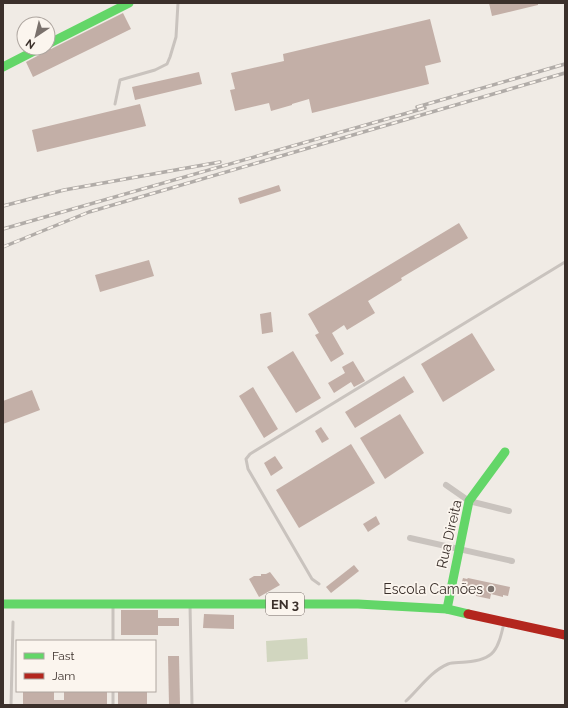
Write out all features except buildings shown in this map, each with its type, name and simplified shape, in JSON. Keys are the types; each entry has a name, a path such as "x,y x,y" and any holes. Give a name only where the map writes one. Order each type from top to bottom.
{"main road":[{"path":"56,40 122,4"},
{"path":"3,67 24,56"},
{"name":"Rua Direita","path":"447,609 469,501 505,452"},
{"name":"EN 3","path":"3,604 358,604 447,609 565,635"}],"street":[{"path":"446,485 469,501 509,511"},
{"path":"410,538 512,561"}],"lane":[{"path":"114,104 120,80 160,68 169,60 176,37 178,3"},
{"path":"319,584 312,579 248,469 246,459 250,454 565,262"},
{"path":"190,604 192,705"},
{"path":"113,605 113,640"},
{"path":"11,705 13,622"},
{"path":"406,701 438,669 449,664 479,661 488,658 500,642 505,622"},
{"path":"113,692 113,705"}],"green space":[{"path":"307,638 308,659 267,662 266,641"}],"railway":[{"path":"417,107 565,64"},
{"path":"3,247 89,212 565,73"},
{"path":"3,229 425,108"},
{"path":"3,206 64,190 220,162"}],"traffic: fast":[{"path":"56,40 129,3"},
{"path":"3,67 24,56"},
{"path":"447,609 469,501 505,452"},
{"path":"3,604 358,604 447,609 468,614"}],"traffic: jam":[{"path":"468,614 565,635"}],"place":[{"name":"Escola Camões","path":"491,589"}]}
